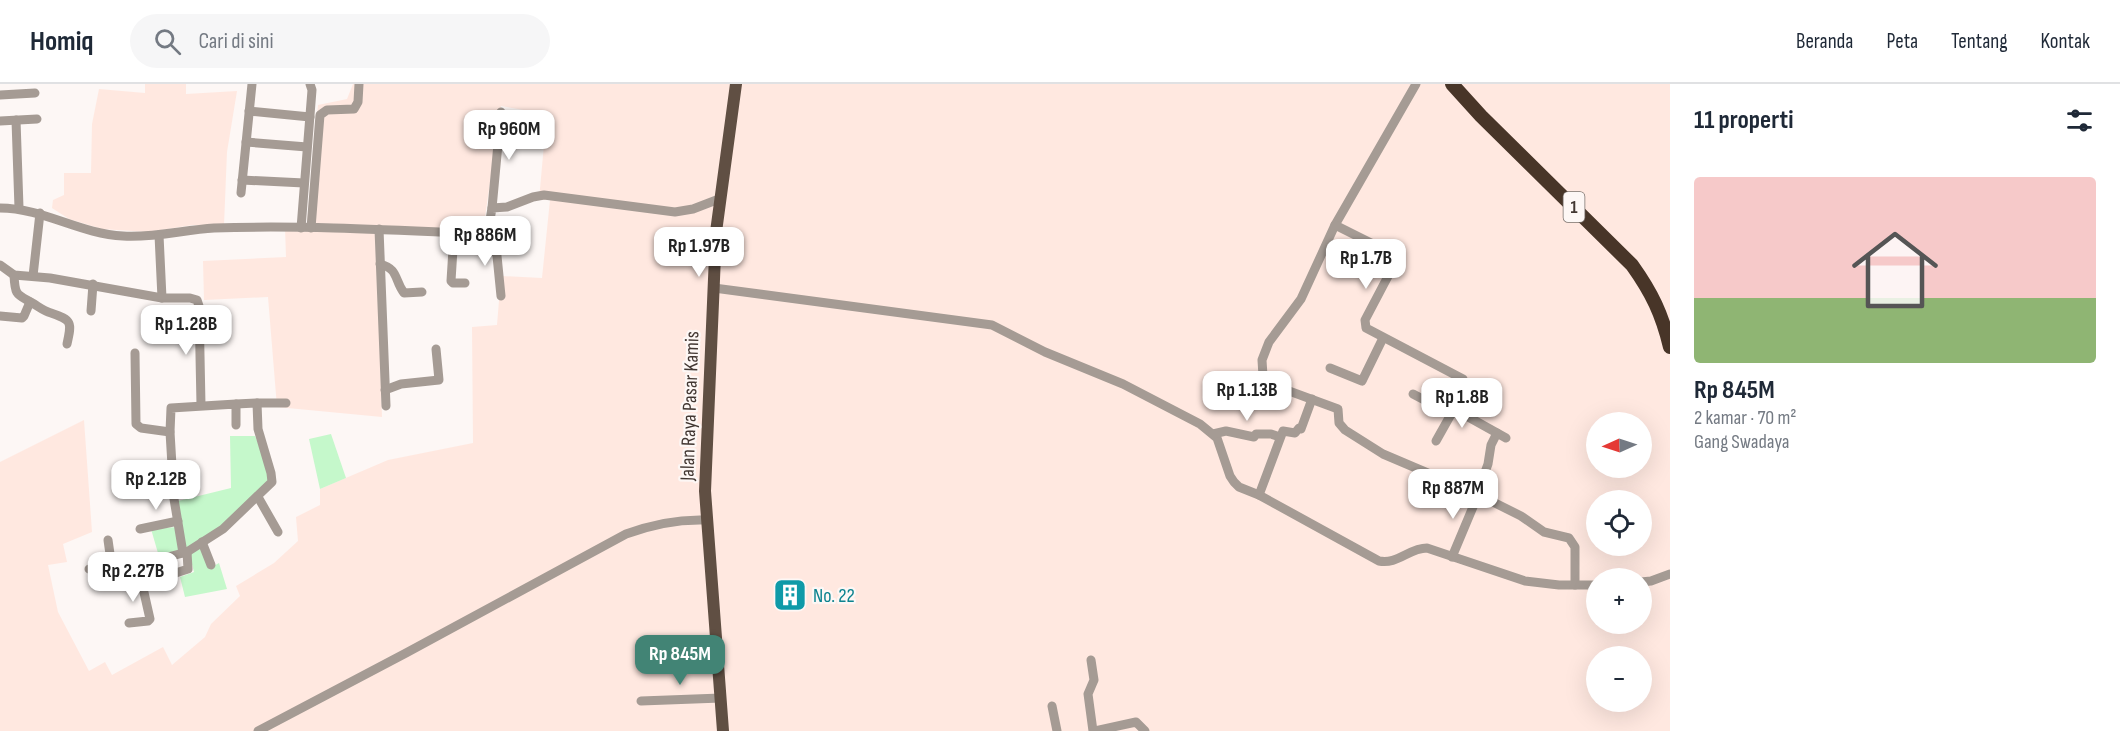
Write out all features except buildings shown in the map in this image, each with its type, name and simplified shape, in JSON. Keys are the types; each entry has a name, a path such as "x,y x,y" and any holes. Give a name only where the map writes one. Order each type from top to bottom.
{"highway":[{"name":"1","path":"1452,84 1508,135"},
{"name":"1","path":"1463,84 1556,184 1636,259 1658,288 1670,316"},
{"name":"1","path":"1599,224 1650,290 1662,317 1670,347"}],"main road":[{"name":"Jalan Raya Pasar Kamis","path":"723,731 706,520 705,476 710,334 719,199 736,84"}],"street":[{"path":"241,193 252,84"},
{"path":"306,228 320,115 327,110 354,109 358,102 359,84"},
{"path":"1416,84 1335,225 1305,291 1269,342 1262,360 1262,373 1270,384 1338,409 1341,426 1351,435 1383,454 1478,494 1531,522 1544,532 1572,540 1575,547 1575,585"},
{"path":"306,228 304,183 311,86"},
{"path":"0,94 35,93"},
{"path":"249,111 310,117"},
{"path":"501,112 488,232 497,256 501,296"},
{"path":"0,121 37,119"},
{"path":"16,120 19,208"},
{"path":"246,142 307,147"},
{"path":"242,180 304,183"},
{"path":"492,208 507,207 544,195 675,212 693,209 719,199"},
{"path":"0,208 19,208 122,236 159,235 212,228 306,228 482,234 488,232"},
{"path":"33,276 40,213"},
{"path":"1335,225 1396,258 1365,321 1369,331 1464,380 1466,385 1436,441"},
{"path":"379,230 386,406"},
{"path":"454,233 451,281 465,283"},
{"path":"159,235 162,298"},
{"path":"380,264 394,272 404,293 422,292"},
{"path":"0,265 14,275 93,284 162,298 195,299 198,303 201,405"},
{"path":"14,275 16,292 21,298 67,319 70,333 67,344"},
{"path":"91,311 93,284"},
{"path":"714,288 992,325 1045,352 1123,384 1174,410 1213,434 1220,445 1230,476 1239,487 1259,495 1379,561 1387,562 1397,559 1422,548 1525,581 1586,585"},
{"path":"0,316 22,318 30,302"},
{"path":"1330,368 1350,377 1364,380 1383,338"},
{"path":"385,390 401,384 439,380 436,349"},
{"path":"135,353 136,424 141,428 170,432"},
{"path":"1413,394 1501,435 1491,446 1488,464 1478,494 1452,557"},
{"path":"1259,495 1283,430 1295,433 1301,428 1312,399"},
{"path":"89,569 127,568 185,552 223,529 258,497 271,484 272,477 258,429 257,403"},
{"path":"129,623 150,620 143,586 146,582 187,570 177,521 170,432 171,408 285,403"},
{"path":"236,404 236,425"},
{"path":"1213,434 1226,431 1254,436 1271,434 1280,437"},
{"path":"258,497 278,532"},
{"path":"258,731 626,534 651,525 675,521 706,520"},
{"path":"140,529 177,521"},
{"path":"108,540 112,568"},
{"path":"202,542 211,565"},
{"path":"149,562 154,580"},
{"path":"1652,579 1670,574"},
{"path":"1091,660 1094,680 1088,694 1094,731 1130,722 1139,724 1145,731"},
{"path":"641,701 721,698"},
{"path":"1052,706 1057,731"}],"shaded area":[{"path":"145,84 186,84 186,94 237,91 227,152 224,225 193,225 148,232 102,229 69,219 52,208 53,200 64,195 64,173 91,173 92,124 99,89 145,93"},
{"path":"353,84 1670,84 1670,731 0,731 0,462 84,420 92,532 63,544 67,562 48,565 58,612 89,671 105,662 112,675 163,647 172,665 205,637 211,624 240,596 236,586 274,563 298,541 296,517 320,505 320,489 388,460 473,443 472,327 497,325 501,276 542,278 550,200 539,200 547,111 529,111 501,106 483,231 376,227 382,417 277,407 268,297 204,300 203,261 286,257 285,227 307,223 318,105 347,99"}],"green space":[{"path":"331,434 346,478 320,489 309,439"},
{"path":"230,436 255,436 275,482 203,547 210,568 219,563 227,589 185,597 180,577 194,572 189,553 160,560 151,529 177,527 174,502 231,488"}],"place":[{"name":"No. 22","path":"790,595"}]}
